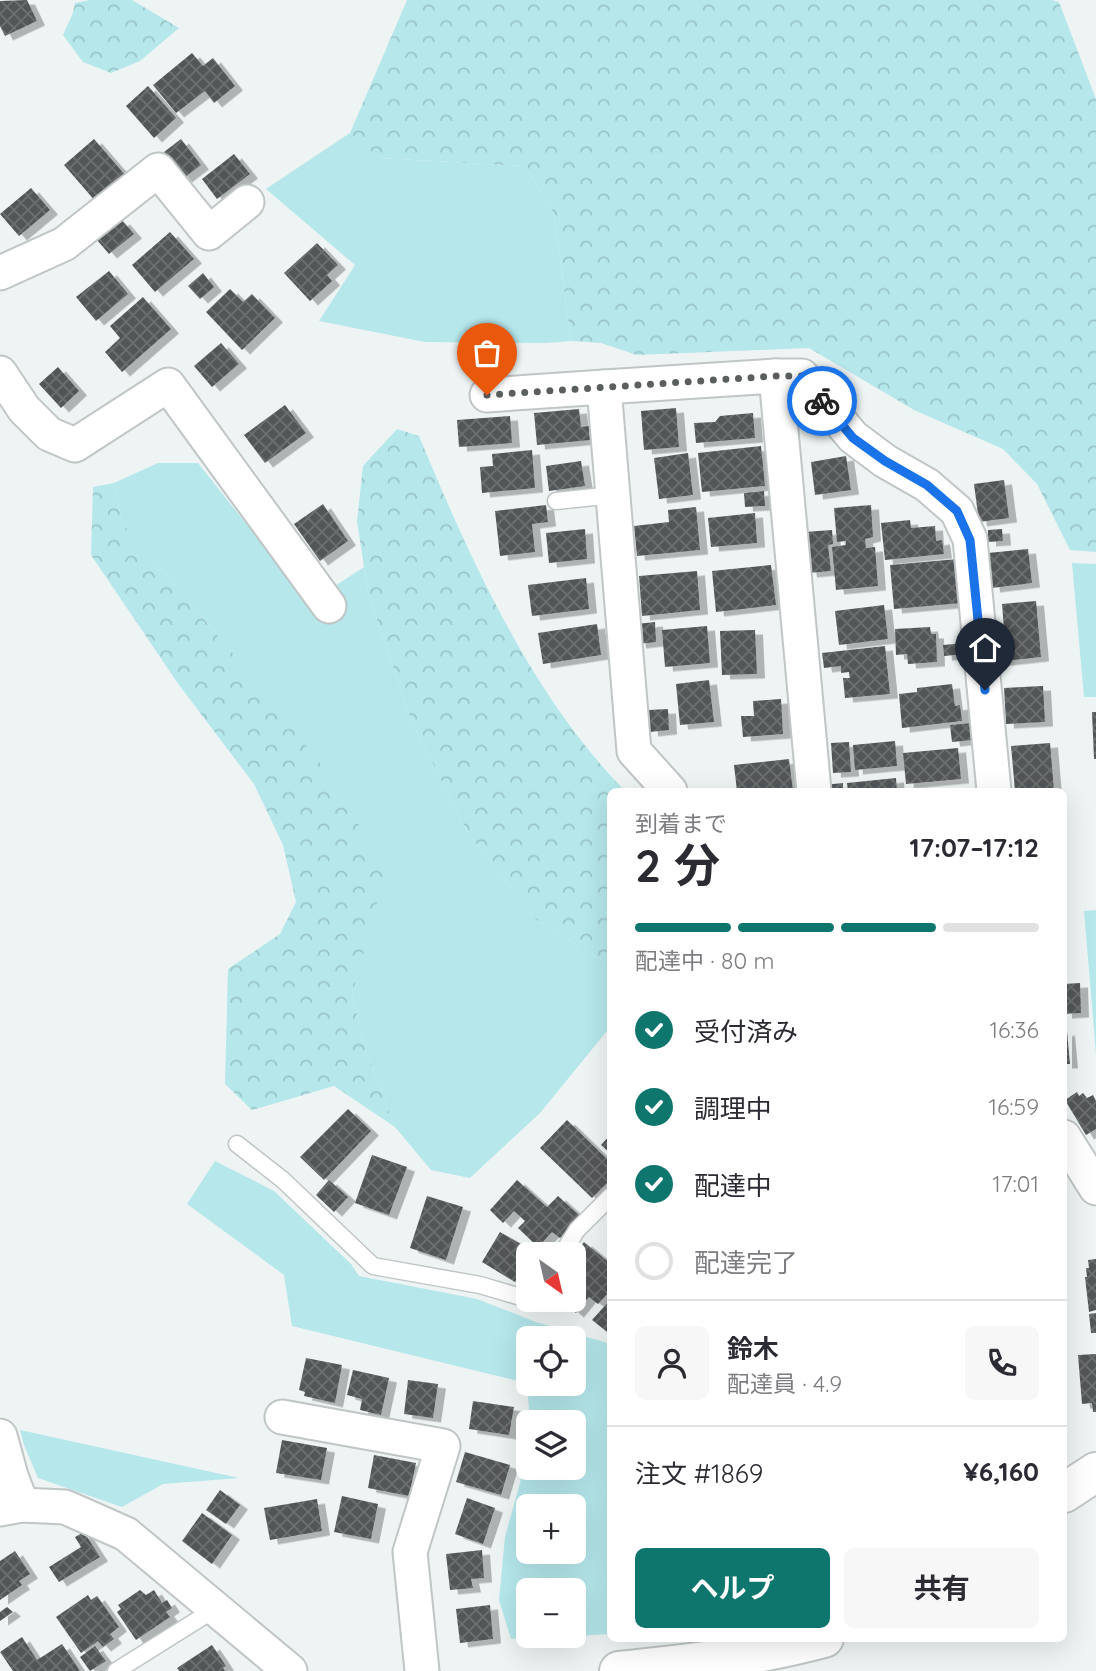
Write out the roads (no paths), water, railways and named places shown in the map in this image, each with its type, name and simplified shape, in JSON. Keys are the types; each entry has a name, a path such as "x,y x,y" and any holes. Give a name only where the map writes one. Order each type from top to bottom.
{"street":[{"path":"0,273 64,244 158,170 209,233 247,202"},
{"path":"0,373 24,409 49,434 75,445 168,385 329,606"},
{"path":"776,376 814,788"},
{"path":"487,395 802,376 853,438 885,461 927,485 957,511 970,540 994,788"},
{"path":"604,387 634,751 667,788"},
{"path":"1067,1142 1096,1188"},
{"path":"282,1417 443,1446 410,1552 422,1671"},
{"path":"0,1436 10,1476 11,1507 65,1507 127,1534 290,1671"},
{"path":"1067,1491 1096,1472"},
{"path":"619,1671 694,1663 810,1642"}],"lane":[{"path":"556,501 613,495"},
{"path":"237,1144 283,1180 373,1266 480,1285 516,1296"},
{"path":"569,1242 577,1230 607,1200"},
{"path":"116,1671 215,1609"}]}
